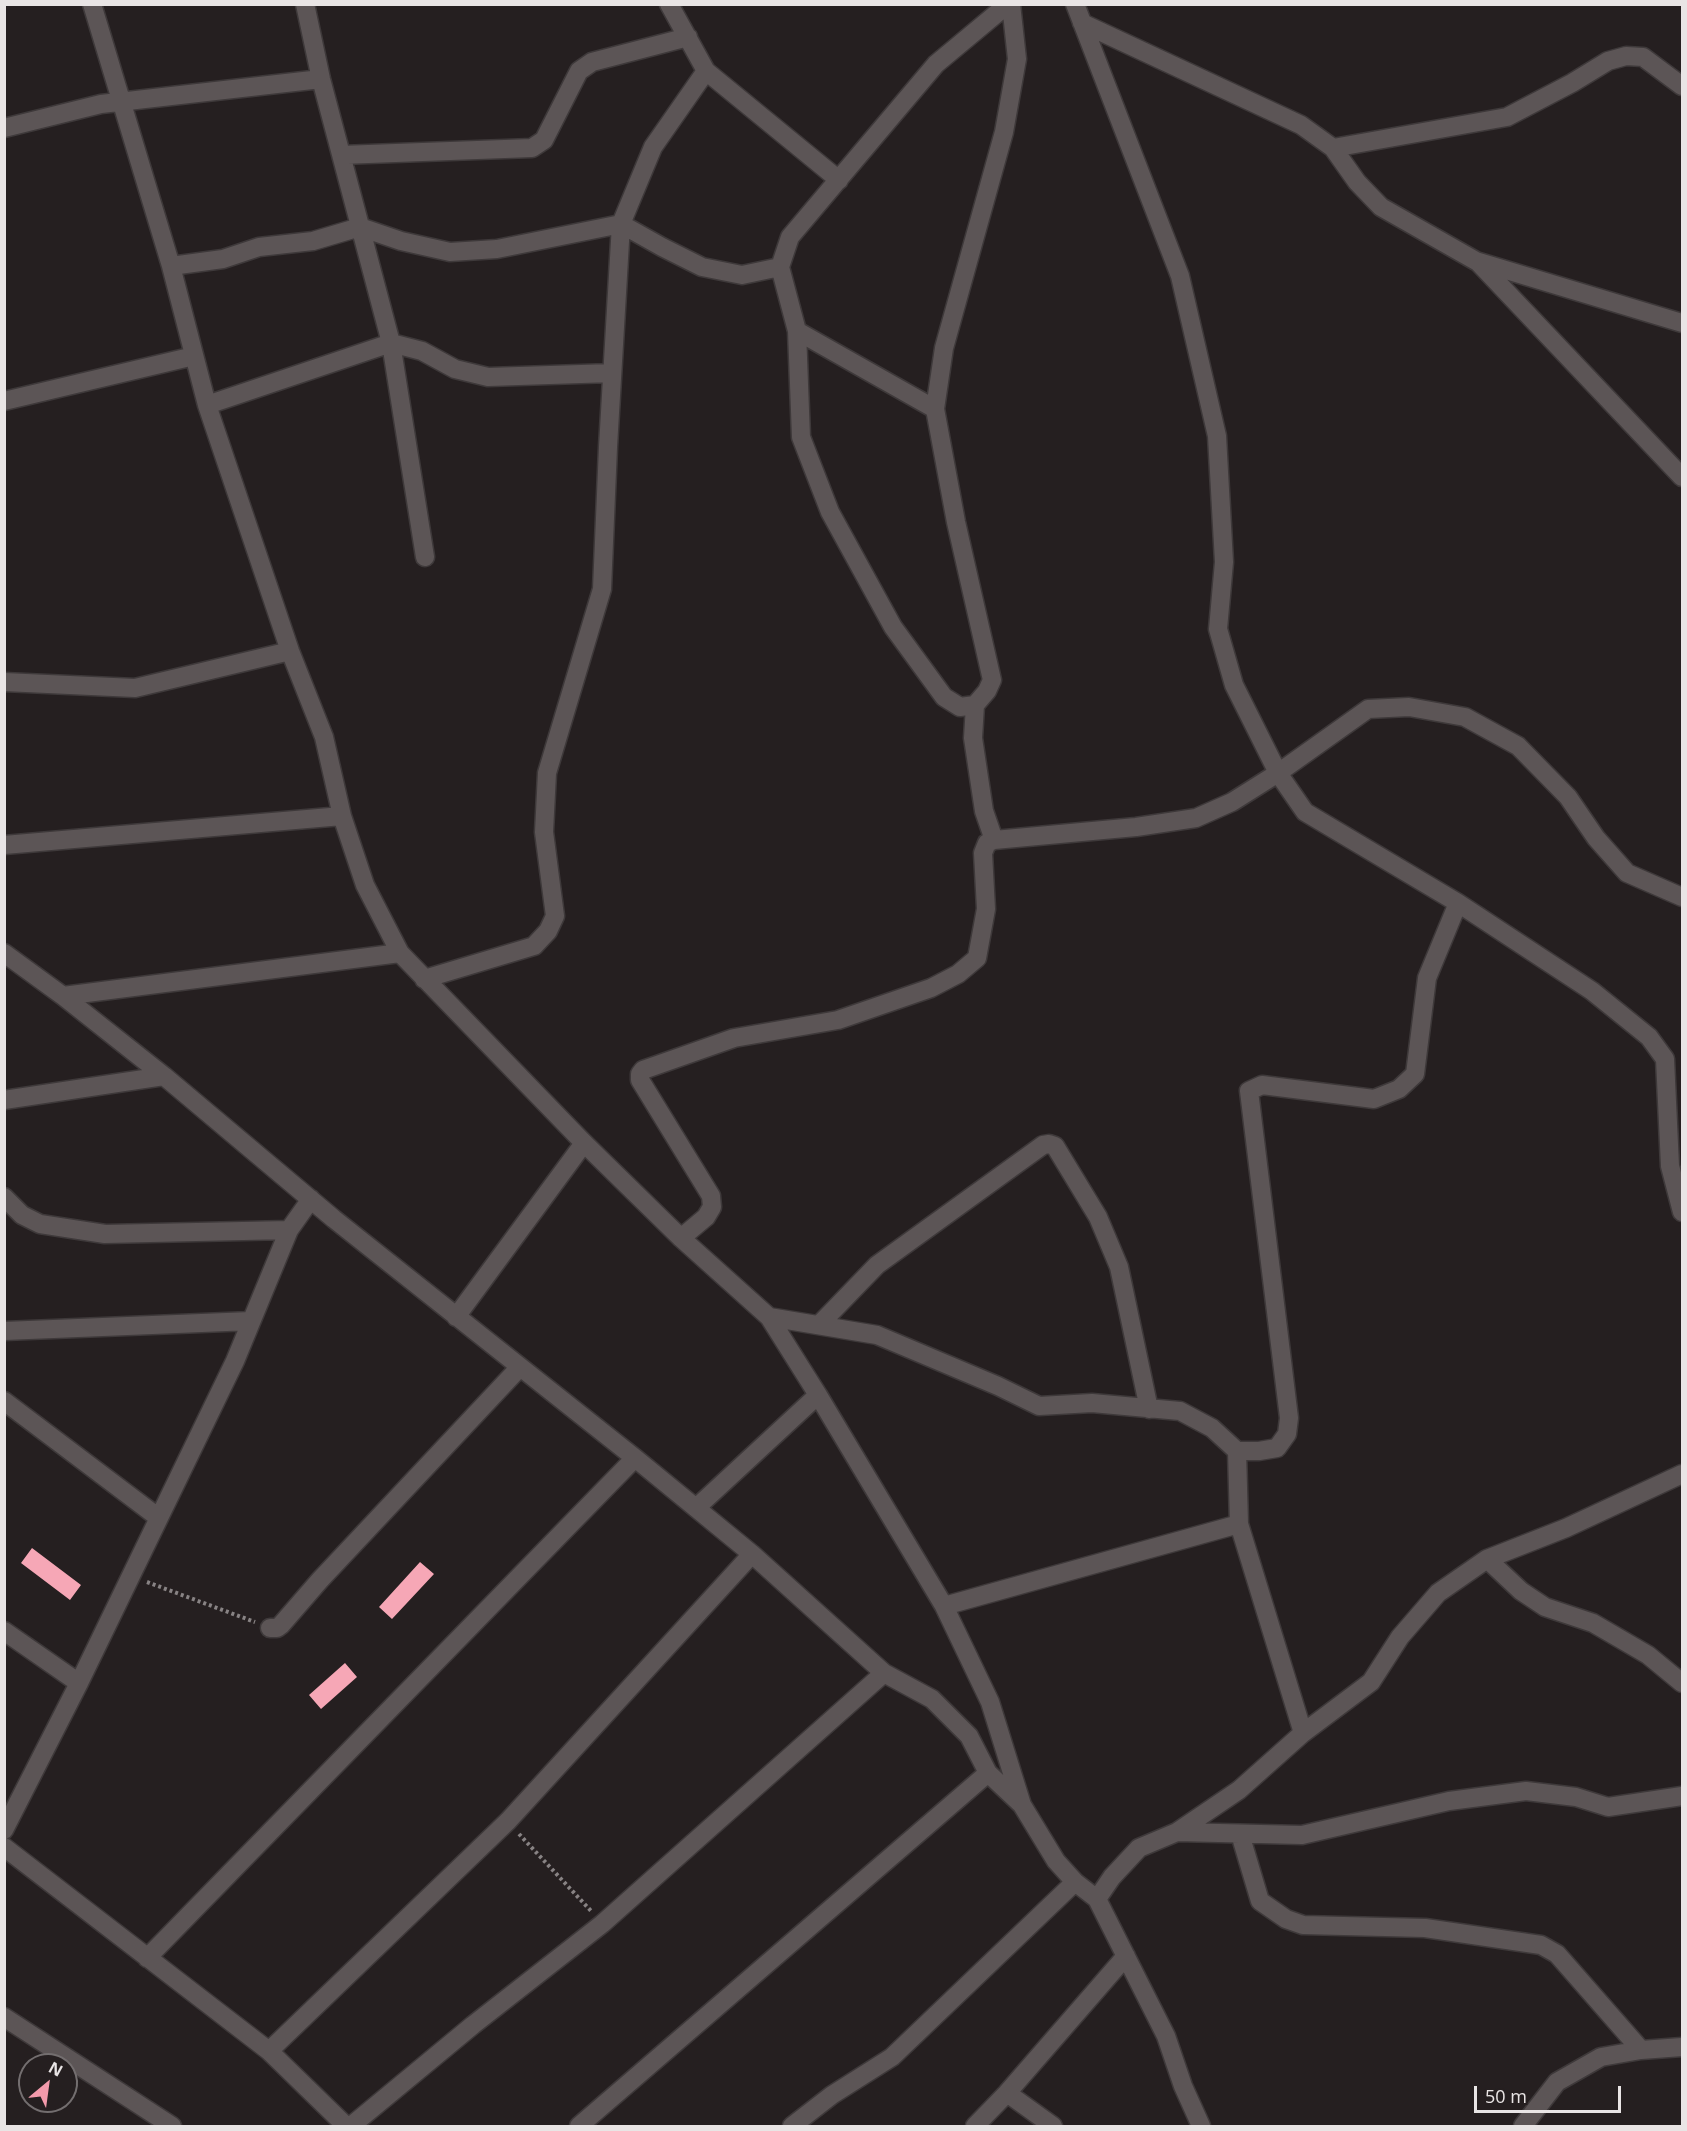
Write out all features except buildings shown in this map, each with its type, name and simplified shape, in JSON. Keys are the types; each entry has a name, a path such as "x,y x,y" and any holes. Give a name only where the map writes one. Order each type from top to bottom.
{"street":[{"path":"92,4 171,266 207,405 290,651 324,737 342,816 364,885 400,953 424,979 584,1143 681,1238 769,1317 944,1606 990,1702 1022,1805 1056,1861 1076,1882 1097,1899 1166,2036 1183,2086 1201,2127"},
{"path":"305,4 321,79 391,343 425,557"},
{"path":"669,4 706,71 839,180"},
{"path":"975,705 960,707 944,697 893,627 830,512 801,437 797,332 780,267 790,237 936,64 1010,4"},
{"path":"993,840 984,812 973,738 975,705 987,691 992,680 956,522 935,409 944,348 1004,132 1017,58 1010,4"},
{"path":"1075,4 1180,276 1217,436 1224,562 1218,629 1234,685 1278,773 1305,812 1458,903 1592,991 1649,1036 1665,1059 1670,1166 1683,1212"},
{"path":"1082,23 1301,124 1333,148 1357,182 1381,207 1476,261 1683,323"},
{"path":"341,155 532,148 544,140 579,71 592,62 688,37"},
{"path":"1333,148 1407,133 1508,117 1608,61 1626,56 1643,57 1683,86"},
{"path":"424,979 534,946 548,931 555,916 544,832 547,773 602,588 621,224 653,147 706,71"},
{"path":"4,128 100,104 321,79"},
{"path":"171,266 223,259 259,247 313,241 360,227 401,241 450,252 497,249 621,224 702,267 742,275 780,267"},
{"path":"1476,261 1683,477"},
{"path":"797,332 935,409"},
{"path":"207,405 391,343 422,351 455,369 488,377 612,373"},
{"path":"4,401 194,356"},
{"path":"4,682 135,688 290,651"},
{"path":"681,1238 706,1216 712,1207 711,1196 640,1080 643,1070 734,1038 838,1020 931,988 958,974 976,958 986,909 983,853 987,843 993,840 1136,827 1196,818 1232,802 1278,773 1368,709 1409,707 1465,717 1518,746 1568,797 1596,838 1627,873 1683,897"},
{"path":"4,845 342,816"},
{"path":"769,1317 877,1335 998,1386 1039,1406 1092,1403 1180,1411 1212,1428 1237,1451 1277,1448 1287,1434 1289,1418 1250,1091 1262,1085 1374,1099 1399,1089 1415,1074 1427,978 1458,903"},
{"path":"4,952 164,1076 456,1317 635,1458 752,1554 884,1673 932,1700 969,1736 988,1773 1022,1805"},
{"path":"63,996 400,953"},
{"path":"4,1100 164,1076"},
{"path":"456,1317 584,1143"},
{"path":"819,1325 877,1265 1043,1145 1049,1144 1055,1146 1098,1217 1119,1267 1149,1409"},
{"path":"4,1197 22,1215 40,1224 105,1234 289,1230"},
{"path":"4,1830 79,1683 235,1361 289,1230 311,1199"},
{"path":"4,1331 251,1321"},
{"path":"270,1628 277,1628 281,1625 320,1580 520,1367"},
{"path":"696,1508 818,1395"},
{"path":"4,1401 159,1518"},
{"path":"1237,1451 1239,1524 1303,1733"},
{"path":"147,1958 635,1458"},
{"path":"1097,1899 1112,1877 1139,1848 1177,1832 1239,1790 1303,1733 1371,1682 1400,1637 1438,1593 1488,1559 1566,1528 1683,1474"},
{"path":"944,1606 1239,1524"},
{"path":"269,2051 508,1821 752,1554"},
{"path":"1488,1559 1521,1591 1545,1607 1593,1623 1648,1655 1683,1683"},
{"path":"4,1631 79,1683"},
{"path":"351,2127 473,2025 602,1924 884,1673"},
{"path":"579,2127 988,1773"},
{"path":"1177,1832 1302,1835 1449,1801 1526,1791 1576,1797 1608,1807 1683,1796"},
{"path":"1240,1833 1260,1901 1286,1919 1304,1925 1425,1928 1540,1945 1557,1954 1641,2050"},
{"path":"4,1847 269,2051 346,2127"},
{"path":"792,2127 832,2095 892,2057 1076,1882"},
{"path":"975,2127 1126,1956"},
{"path":"4,2017 172,2127"},
{"path":"1523,2127 1557,2082 1601,2057 1641,2050 1683,2047"},
{"path":"1007,2093 1053,2127"}],"path":[{"path":"131,1576 270,1628"},
{"path":"508,1821 602,1924"}]}
